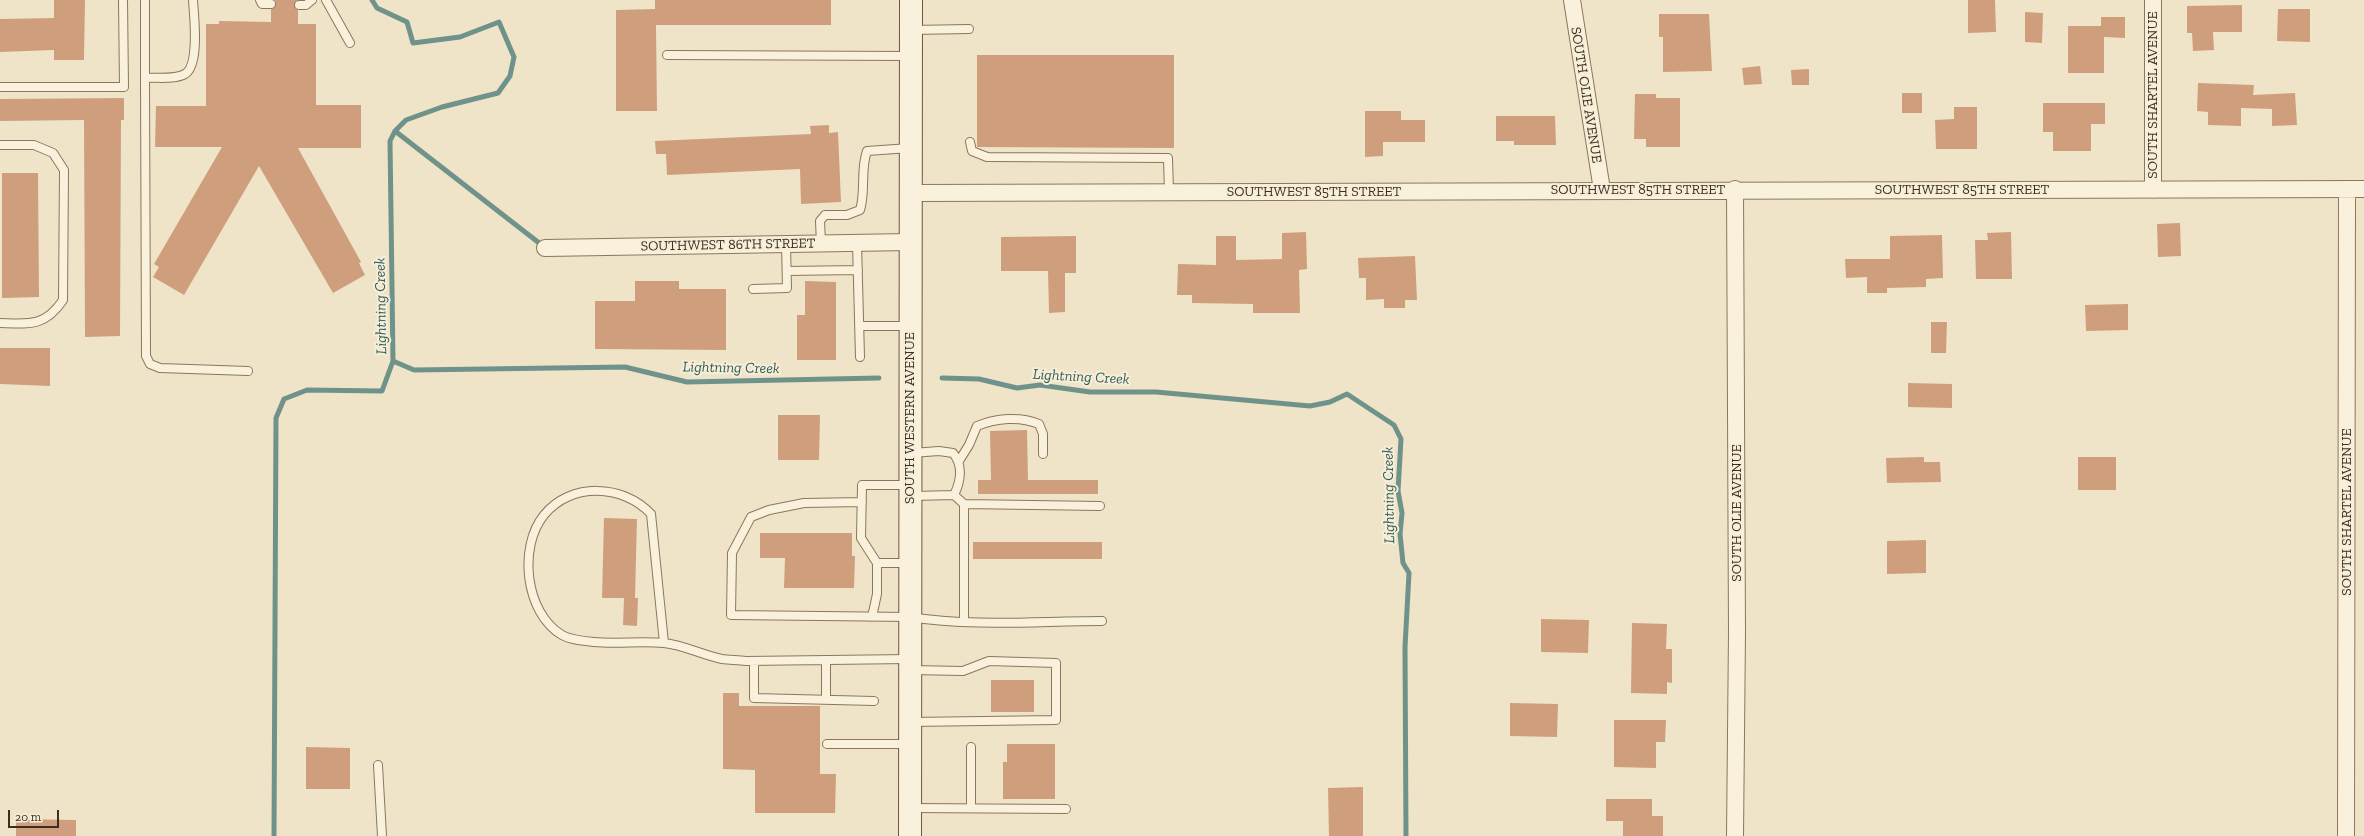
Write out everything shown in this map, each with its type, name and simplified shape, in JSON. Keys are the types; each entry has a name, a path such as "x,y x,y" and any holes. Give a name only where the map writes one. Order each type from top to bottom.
{"main road":[{"name":"SOUTH WESTERN AVENUE","path":"910,836 911,0"}],"street":[{"name":"SOUTH OLIE AVENUE","path":"1572,0 1602,190"},
{"name":"SOUTH SHARTEL AVENUE","path":"2153,190 2154,0"},
{"name":"SOUTH OLIE AVENUE","path":"1735,189 1737,632 1735,836"},
{"name":"SOUTHWEST 85TH STREET","path":"911,193 1735,189 2364,189"},
{"name":"SOUTH SHARTEL AVENUE","path":"2346,836 2347,189"},
{"name":"SOUTHWEST 86TH STREET","path":"546,248 910,242"}],"lane":[{"path":"0,87 124,87 123,0"},
{"path":"145,0 146,356 150,364 160,368 248,371"},
{"path":"145,78 177,77 186,73 193,64 193,0"},
{"path":"260,0 262,4 271,4"},
{"path":"299,5 306,5 312,0"},
{"path":"326,0 350,43"},
{"path":"911,30 969,29"},
{"path":"667,55 911,56"},
{"path":"970,142 972,151 987,157 1168,158 1169,192"},
{"path":"0,146 34,145 53,153 64,170 63,300 54,313 34,324 0,323"},
{"path":"820,244 820,222 825,215 848,215 860,210 864,199 864,161 868,151 911,148"},
{"path":"857,243 860,357"},
{"path":"753,289 787,288 786,244"},
{"path":"787,271 858,270"},
{"path":"860,326 910,326"},
{"path":"954,495 959,485 959,461 969,445 976,426 999,419 1030,420 1039,424 1043,434 1043,454"},
{"path":"910,454 939,450 953,452 959,461"},
{"path":"872,617 877,594 877,563 861,538 862,485 954,495 964,504 1100,506"},
{"path":"664,643 651,514 641,503 625,495 603,490 579,493 558,502 544,516 536,530 531,545 531,581 534,600 544,619 562,635 579,641 664,643 689,648 722,659 754,661 826,660 910,664 963,670 989,661 1056,663 1056,720 910,722"},
{"path":"862,502 804,503 769,510 752,517 732,553 730,616 910,617 934,621 964,622 1102,621"},
{"path":"964,504 964,622"},
{"path":"877,563 910,563"},
{"path":"826,660 826,700"},
{"path":"754,661 754,698 874,701"},
{"path":"827,744 910,744"},
{"path":"971,748 971,808"},
{"path":"378,765 382,836"},
{"path":"910,808 1066,809"}],"building":[{"path":"54,0 85,0 84,60 54,60 54,50 0,52 0,19 54,18"},
{"path":"275,0 297,0 294,5 298,10 298,24 316,24 316,105 361,105 361,148 298,148 361,262 359,263 365,275 333,293 259,166 184,295 153,277 159,267 154,264 222,147 155,147 156,106 206,106 206,24 219,24 219,21 271,22 271,9 276,4"},
{"path":"655,0 831,0 831,25 656,25 657,111 616,111 616,10 655,9"},
{"path":"1968,0 1995,0 1996,32 1968,33"},
{"path":"2242,5 2242,32 2213,32 2214,50 2193,51 2192,33 2187,33 2187,6"},
{"path":"2278,9 2310,9 2310,42 2277,41"},
{"path":"2025,12 2043,13 2042,43 2025,42"},
{"path":"1659,14 1709,14 1712,71 1663,72 1663,37 1659,37"},
{"path":"2101,17 2125,17 2125,38 2104,37 2104,73 2068,73 2068,26 2101,26"},
{"path":"977,55 1174,55 1174,148 977,147"},
{"path":"1760,66 1762,84 1744,85 1742,68"},
{"path":"1809,69 1809,85 1792,85 1791,70"},
{"path":"2198,83 2254,85 2253,95 2295,93 2297,125 2272,126 2272,109 2241,108 2241,126 2208,125 2208,112 2197,111"},
{"path":"1902,93 1922,93 1922,113 1902,113"},
{"path":"1635,94 1656,94 1656,98 1680,98 1680,147 1646,147 1646,139 1634,139"},
{"path":"124,98 124,120 121,120 120,336 85,337 84,120 0,121 0,99"},
{"path":"2043,103 2105,103 2105,124 2091,124 2091,151 2053,151 2053,132 2043,132"},
{"path":"1954,107 1977,107 1977,149 1936,149 1935,120 1954,119"},
{"path":"1365,111 1401,111 1401,120 1425,120 1425,142 1383,142 1383,156 1365,157"},
{"path":"1496,116 1555,116 1556,145 1514,145 1514,141 1496,141"},
{"path":"829,125 829,133 838,132 841,202 801,204 800,169 667,175 666,154 656,154 655,141 811,134 810,126"},
{"path":"2,173 38,173 39,297 2,298"},
{"path":"2180,223 2181,256 2158,257 2157,224"},
{"path":"1306,232 1307,269 1299,270 1300,313 1253,313 1253,304 1192,303 1192,295 1177,295 1178,264 1216,265 1216,236 1236,236 1236,260 1282,259 1282,233"},
{"path":"2011,232 2012,279 1976,279 1975,240 1988,240 1987,233"},
{"path":"1942,235 1943,278 1926,279 1926,287 1887,288 1887,293 1867,293 1867,277 1846,278 1845,259 1890,259 1890,236"},
{"path":"1076,236 1076,273 1065,273 1065,312 1049,313 1048,271 1001,271 1001,237"},
{"path":"1415,256 1417,300 1405,300 1405,308 1384,308 1384,299 1366,300 1366,278 1359,278 1358,258"},
{"path":"635,281 679,281 679,289 726,289 726,350 595,349 595,301 635,301"},
{"path":"805,281 836,282 836,360 797,360 797,315 805,315"},
{"path":"2128,304 2128,330 2086,331 2085,305"},
{"path":"1931,322 1947,322 1946,353 1931,353"},
{"path":"0,348 50,348 50,386 0,384"},
{"path":"1908,383 1952,384 1952,408 1908,407"},
{"path":"778,415 820,415 819,460 778,460"},
{"path":"1027,430 1028,480 1098,480 1098,494 978,494 978,480 991,480 990,431"},
{"path":"1924,457 1924,462 1940,462 1941,482 1887,483 1886,458"},
{"path":"2078,457 2116,457 2116,490 2078,490"},
{"path":"604,518 637,519 635,598 638,598 637,626 623,625 624,598 602,598"},
{"path":"760,533 852,533 852,556 855,556 854,588 784,588 785,558 760,558"},
{"path":"1926,540 1926,573 1887,574 1887,541"},
{"path":"973,542 1102,542 1102,559 973,559"},
{"path":"1541,619 1589,620 1588,653 1541,652"},
{"path":"1632,623 1667,624 1666,649 1672,649 1672,683 1667,682 1667,694 1631,693"},
{"path":"991,680 1034,680 1034,712 991,712"},
{"path":"723,693 739,693 739,706 820,706 820,774 836,774 835,813 755,813 755,770 723,769"},
{"path":"1510,703 1558,704 1557,737 1510,736"},
{"path":"1614,720 1666,720 1665,742 1656,742 1656,768 1614,767"},
{"path":"1007,744 1055,744 1055,799 1003,799 1003,762 1007,762"},
{"path":"306,747 350,748 350,789 306,789"},
{"path":"1363,787 1363,836 1329,836 1328,788"},
{"path":"1606,799 1652,799 1652,816 1663,816 1663,836 1623,836 1623,821 1606,821"},
{"path":"16,819 76,820 76,836 16,836"}],"waterway":[{"name":"Lightning Creek","path":"274,836 276,418 284,399 307,390 382,391 393,361 390,141 395,131 406,120 442,107 498,93 510,76 514,57 499,22 460,37 413,43 407,22 377,8 372,0"},
{"path":"395,131 543,246"},
{"name":"Lightning Creek","path":"393,361 414,370 625,367 687,382 879,378"},
{"name":"Lightning Creek","path":"942,378 979,379 1017,388 1040,385 1090,392 1156,392 1310,406 1330,402 1347,394 1394,425 1401,439 1398,491 1402,513 1400,534 1403,563 1409,573 1405,647 1406,836"}]}
